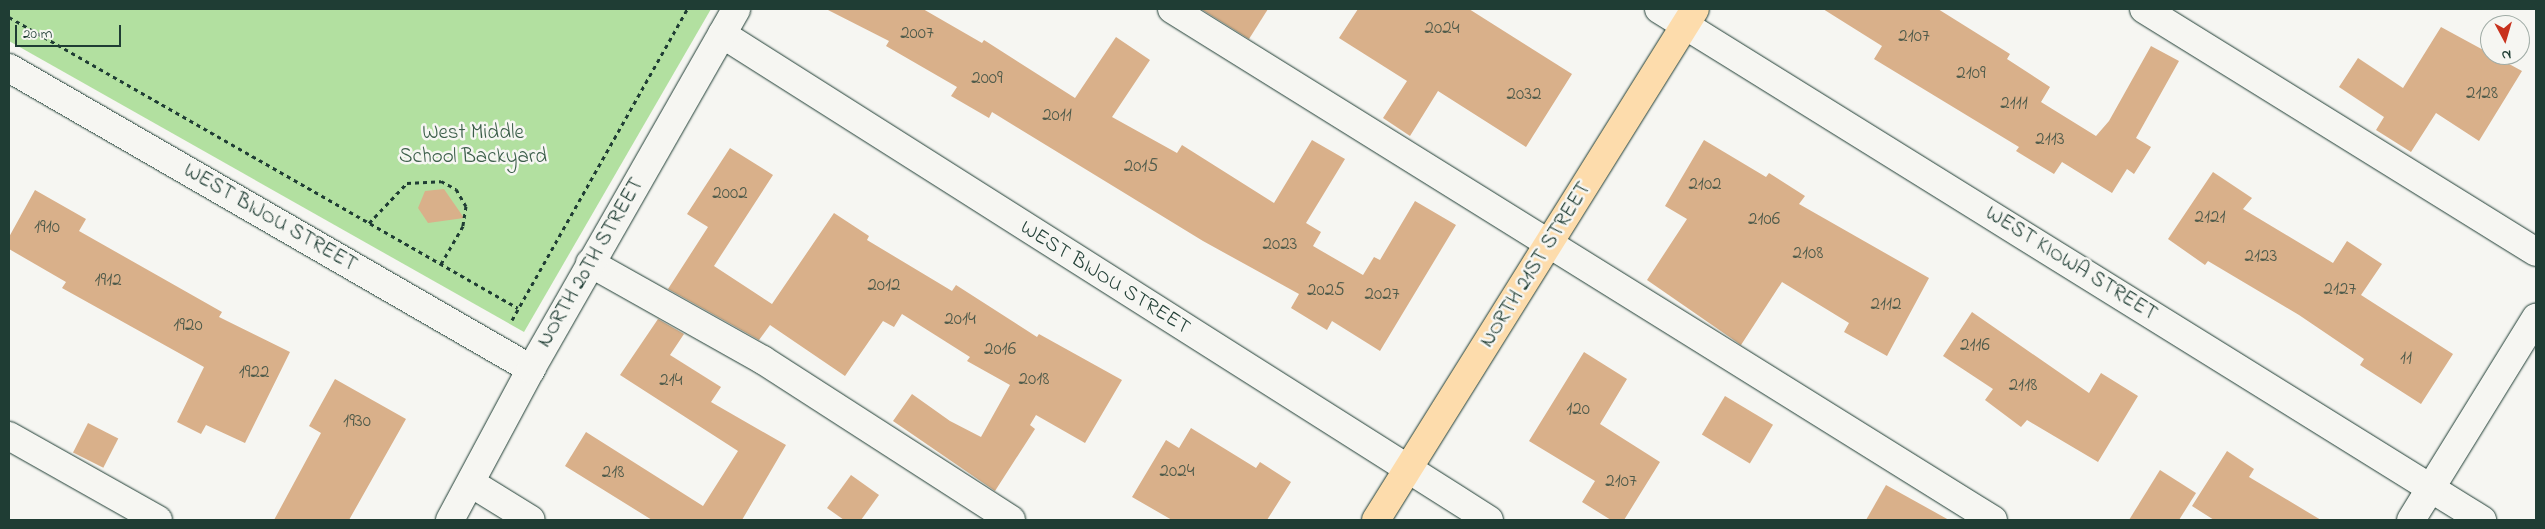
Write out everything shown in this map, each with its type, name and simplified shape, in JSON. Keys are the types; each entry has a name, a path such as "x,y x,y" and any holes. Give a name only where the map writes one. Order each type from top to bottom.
{"main road":[{"name":"NORTH 21ST STREET","path":"1376,520 1690,17"}],"street":[{"name":"NORTH 20TH STREET","path":"450,520 531,368 736,9"},
{"path":"1172,9 1993,520"},
{"name":"WEST KIOWA STREET","path":"1659,9 1690,17 2482,520"},
{"path":"2144,9 2536,252"},
{"name":"WEST BIJOU STREET","path":"722,34 1408,471 1489,520"},
{"name":"WEST BIJOU STREET","path":"9,68 531,368"},
{"path":"590,263 763,360 1011,520"},
{"path":"2411,520 2536,318"},
{"path":"9,436 158,520"},
{"path":"471,483 531,520"}],"path":[{"path":"494,348 687,9"},
{"path":"9,17 518,308"},
{"path":"369,223 407,182 441,181 456,189 466,206 463,226 441,264"}],"green space":[{"name":"West Middle School Backyard","path":"9,9 711,9 524,332 9,41"}],"building":[{"path":"826,9 923,9 982,43 984,40 1075,98 1116,37 1150,60 1112,117 1177,153 1182,145 1274,203 1312,140 1345,159 1306,223 1321,232 1313,246 1363,275 1374,257 1380,260 1415,201 1456,225 1380,351 1332,321 1327,330 1291,308 1299,294 1203,241 992,112 989,118 951,96 957,87 886,46 889,41"},
{"path":"1201,9 1268,9 1249,39"},
{"path":"1358,9 1469,9 1572,74 1526,147 1438,91 1410,136 1383,118 1407,81 1339,38"},
{"path":"1823,9 1938,9 2010,54 2007,59 2050,87 2041,102 2096,136 2109,121 2151,46 2179,61 2136,138 2151,147 2134,174 2127,169 2112,193 2062,162 2054,174 2016,151 2019,147 1874,59 1882,46"},
{"path":"2441,27 2480,48 2480,65 2511,65 2522,71 2479,141 2436,113 2411,152 2376,130 2384,117 2339,87 2358,58 2403,88"},
{"path":"1704,140 1766,177 1769,173 1805,196 1799,204 1929,278 1887,356 1844,332 1849,323 1782,282 1741,345 1647,280 1687,219 1665,206"},
{"path":"730,148 773,175 714,266 772,304 834,213 869,236 867,240 952,291 956,285 1037,337 1039,334 1122,380 1085,443 1036,415 1030,425 1035,429 995,491 893,421 912,394 950,421 981,437 1010,385 967,361 970,357 902,314 894,327 883,321 845,376 770,325 759,340 668,289 708,227 687,214"},
{"path":"2213,172 2252,198 2243,209 2333,263 2347,241 2382,264 2361,295 2453,354 2421,404 2360,365 2364,359 2299,315 2208,261 2205,265 2168,239"},
{"path":"444,189 464,218 428,223 418,208 425,191"},
{"path":"35,190 86,219 79,231 222,312 219,317 290,352 245,443 206,425 201,434 177,422 204,367 62,288 66,282 9,249 9,237"},
{"path":"1972,312 2089,393 2101,373 2138,396 2098,462 2027,420 2021,427 1985,400 1993,389 1943,356"},
{"path":"658,319 684,334 670,355 721,387 711,402 786,445 742,520 652,520 565,466 586,432 703,506 738,451 620,375"},
{"path":"1584,352 1627,379 1600,424 1660,462 1624,520 1611,520 1582,502 1595,481 1529,441"},
{"path":"335,379 406,419 349,520 274,520 321,433 309,426"},
{"path":"1725,396 1773,425 1750,463 1702,435"},
{"path":"88,423 118,438 103,468 73,452"},
{"path":"1191,428 1256,468 1260,462 1291,482 1267,520 1172,520 1132,497 1166,440 1179,448"},
{"path":"2227,451 2254,469 2249,477 2321,520 2214,520 2192,506"},
{"path":"2160,470 2196,493 2179,520 2129,520"},
{"path":"851,475 879,495 861,520 844,520 827,508"},
{"path":"1886,485 1949,520 1866,520"}]}
